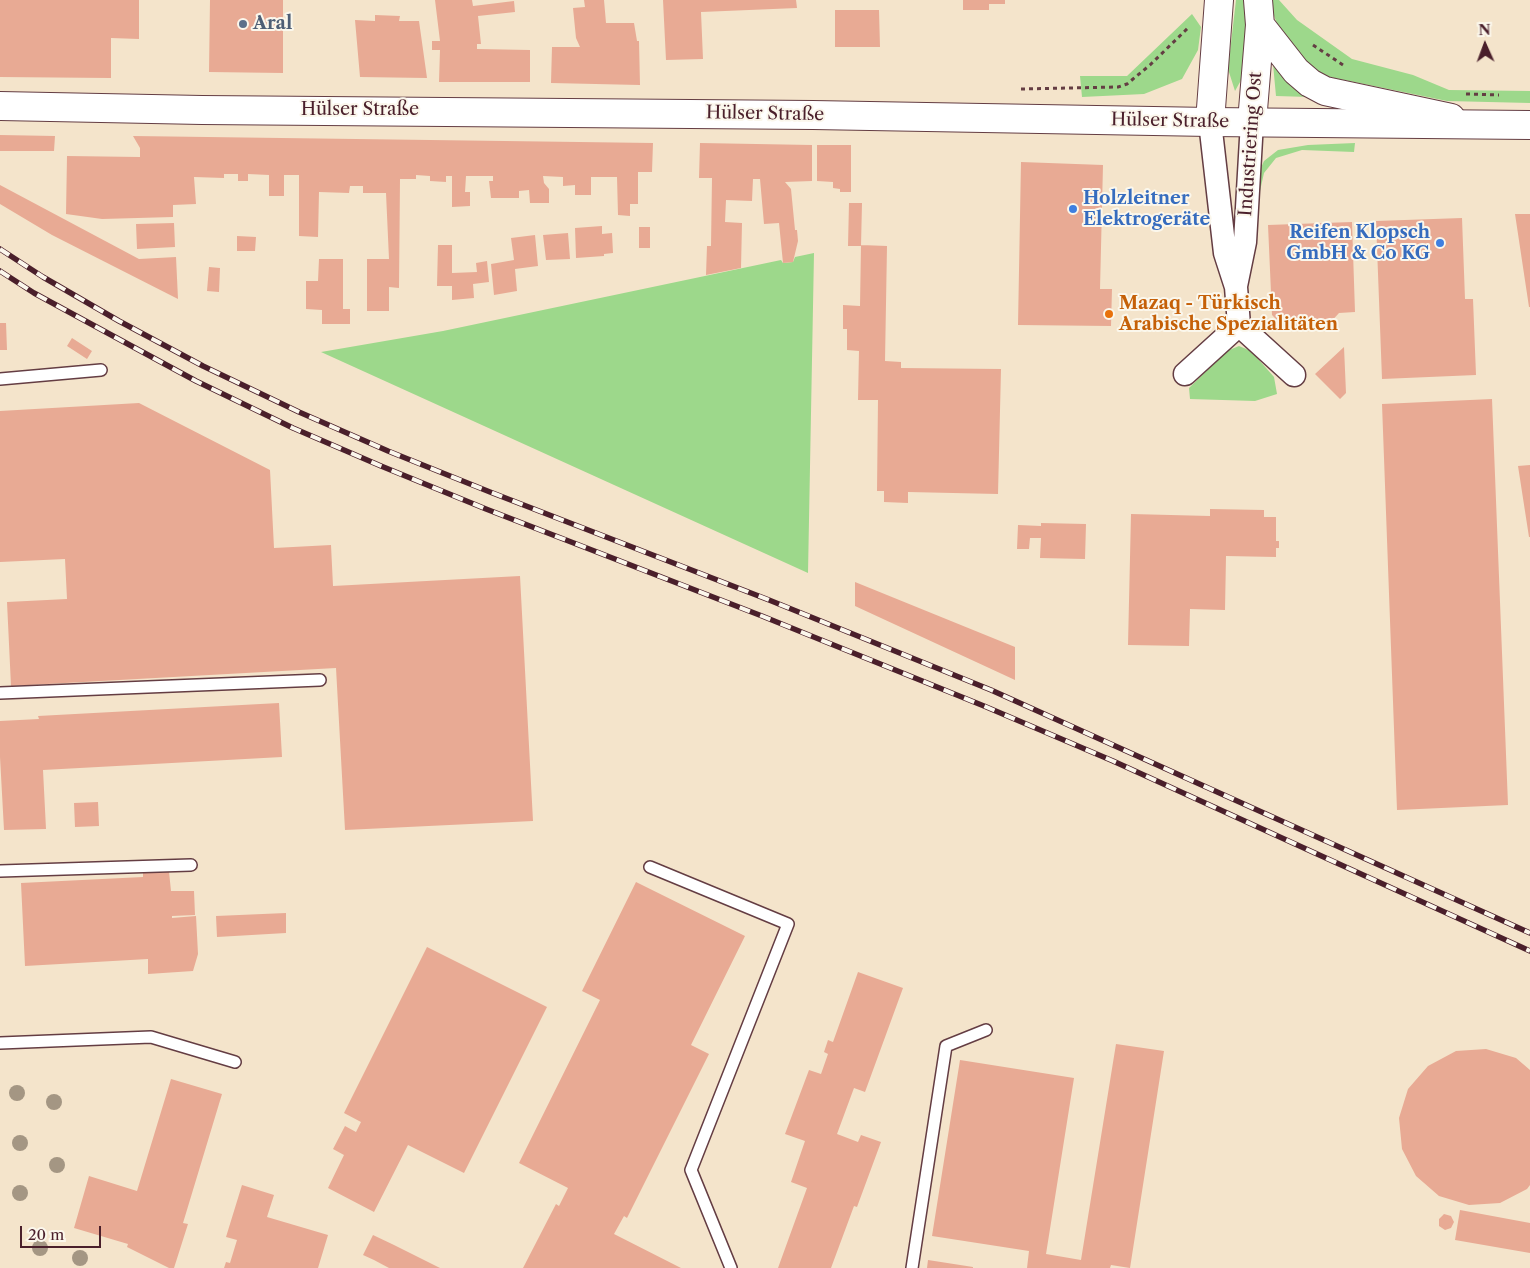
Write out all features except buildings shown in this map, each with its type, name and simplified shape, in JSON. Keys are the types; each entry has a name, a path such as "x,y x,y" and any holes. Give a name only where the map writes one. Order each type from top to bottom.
{"main road":[{"name":"Industriering Ost","path":"1210,122 1220,0"},
{"name":"Industriering Ost","path":"1252,122 1259,12"},
{"path":"1259,12 1296,71 1310,83 1326,91 1482,124"},
{"name":"Hülser Straße","path":"0,106 1530,125"}],"street":[{"name":"Industriering Ost","path":"1210,122 1225,253 1236,287 1239,326"},
{"name":"Industriering Ost","path":"1236,287 1245,242 1252,122"},
{"path":"1185,374 1239,326 1294,374"}],"lane":[{"path":"0,379 101,370"},
{"path":"0,693 320,680"},
{"path":"0,871 192,865"},
{"path":"650,866 788,924 691,1170 731,1268"},
{"path":"912,1268 946,1046 986,1030"},
{"path":"0,1043 151,1037 235,1062"}],"path":[{"path":"1021,89 1118,87 1127,84 1150,65 1196,20"},
{"path":"1306,40 1350,70"},
{"path":"1464,94 1502,95"}],"green space":[{"path":"1236,0 1244,0 1245,3 1245,73 1235,91 1228,69"},
{"path":"1268,0 1279,0 1297,20 1352,59 1413,75 1449,90 1530,91 1530,103 1447,101 1320,75 1282,37"},
{"path":"1192,14 1201,27 1198,50 1182,79 1144,94 1082,97 1080,76 1127,76"},
{"path":"1273,64 1312,92 1309,97 1276,96"},
{"path":"1355,143 1354,152 1302,150 1276,158 1264,173 1260,191 1251,190 1264,161 1278,150 1308,145"},
{"path":"814,253 808,573 321,352 443,331 781,260 783,263 793,262 795,257"},
{"path":"1239,346 1251,351 1274,377 1277,394 1255,401 1190,399 1189,388 1227,351"}],"railway":[{"path":"0,249 43,277 119,321 203,366 299,412 388,451 490,492 769,600 991,690 1530,933"},
{"path":"0,271 34,293 196,381 293,428 486,509 762,616 984,706 1113,761 1530,951"}],"place":[{"name":"Aral","path":"243,24"},
{"name":"Holzleitner Elektrogeräte","path":"1073,209"},
{"name":"Reifen Klopsch GmbH & Co KG","path":"1440,243"},
{"name":"Mazaq - Türkisch Arabische Spezialitäten","path":"1109,314"}]}
